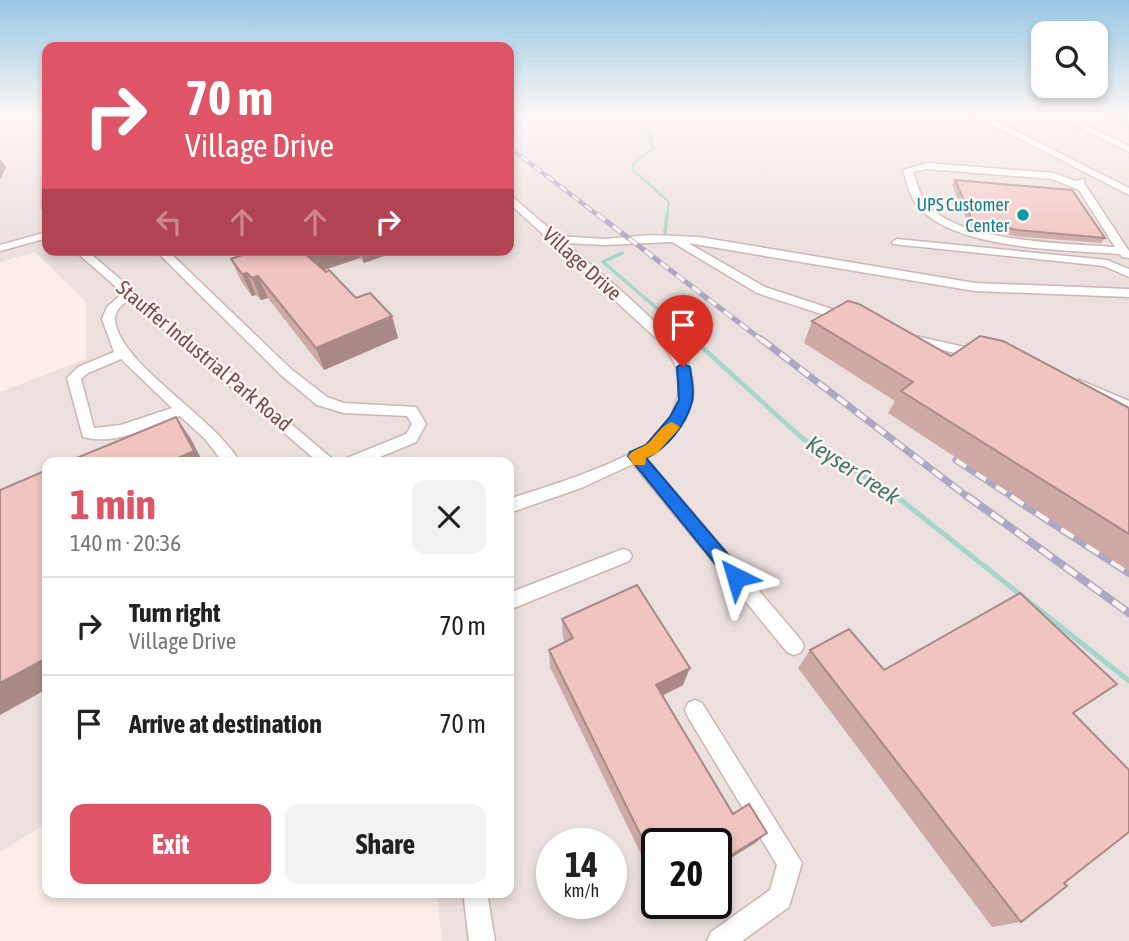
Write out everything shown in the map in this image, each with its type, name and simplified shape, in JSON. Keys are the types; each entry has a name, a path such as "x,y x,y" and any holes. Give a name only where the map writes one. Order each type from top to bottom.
{"street":[{"path":"1064,159 1129,192"},
{"path":"1083,188 1054,176 927,166 908,170 921,204 943,223 979,237 1126,256"},
{"path":"1098,176 1079,182 1126,256"},
{"name":"Village Drive","path":"514,202 663,337 683,367 686,400 669,431 651,449 575,484 514,504"},
{"path":"0,248 42,235"},
{"path":"553,239 604,242 671,238 699,240 975,288 1129,293"},
{"path":"671,238 761,290 861,323"},
{"path":"580,263 587,250 604,242"},
{"path":"897,242 1107,263 1129,274"},
{"name":"Stauffer Industrial Park Road","path":"86,256 322,457"},
{"path":"166,256 286,372 322,401 344,408 411,411 419,424 411,438 365,457"},
{"path":"130,294 119,300 108,319 123,353 210,435 228,457"},
{"path":"894,334 988,356"},
{"path":"123,353 83,370 74,378 88,433 97,436 114,432 181,410"},
{"path":"1066,381 1110,396 1129,407"},
{"path":"636,456 794,646"},
{"path":"514,600 623,556"},
{"path":"695,710 790,863 780,898 720,941"},
{"path":"476,898 482,941"}],"shaded area":[{"path":"0,159 42,159 42,256 514,256 514,159 1129,159 1129,941 442,941 438,898 514,898 514,457 42,457 42,826 0,852 0,392 86,359 86,302 35,252 0,262"}],"building":[{"name":"UPS Customer Center","path":"955,180 1072,190 1105,238 1017,230 972,220"},
{"path":"239,256 307,256 326,272 329,270 356,298 370,293 392,316 316,348 258,276 252,278 247,273 242,274 231,259"},
{"path":"848,301 859,304 951,356 980,336 1003,341 1129,408 1129,534 901,391 913,382 812,321"},
{"path":"176,417 194,451 180,457 79,457"},
{"path":"42,472 42,661 0,683 0,490"},
{"path":"637,585 690,668 656,685 733,814 749,804 767,833 732,855 732,828 641,828 641,836 549,650 573,638 562,619"},
{"path":"1020,593 1117,684 1073,713 1129,770 1129,832 1064,883 1067,886 1021,922 810,650 849,629 884,670"}],"waterway":[{"name":"Keyser Creek","path":"639,159 633,164 633,170 669,202 667,216"},
{"name":"Keyser Creek","path":"665,233 667,214"},
{"name":"Keyser Creek","path":"622,253 603,262 695,341"},
{"name":"Keyser Creek","path":"693,339 802,438 897,497"},
{"name":"Keyser Creek","path":"897,497 1129,681"}],"railway":[{"path":"525,159 599,216"},
{"path":"597,214 763,341"},
{"path":"761,339 969,498"},
{"path":"956,460 1014,498"},
{"path":"967,496 1129,613"},
{"path":"1011,496 1129,573"}],"slow traffic":[{"path":"639,461 636,456 651,449 672,427"}],"place":[{"name":"UPS Customer Center","path":"1023,215"}],"route":[{"path":"683,367 686,400 677,419 651,449 636,456 736,577"}]}
